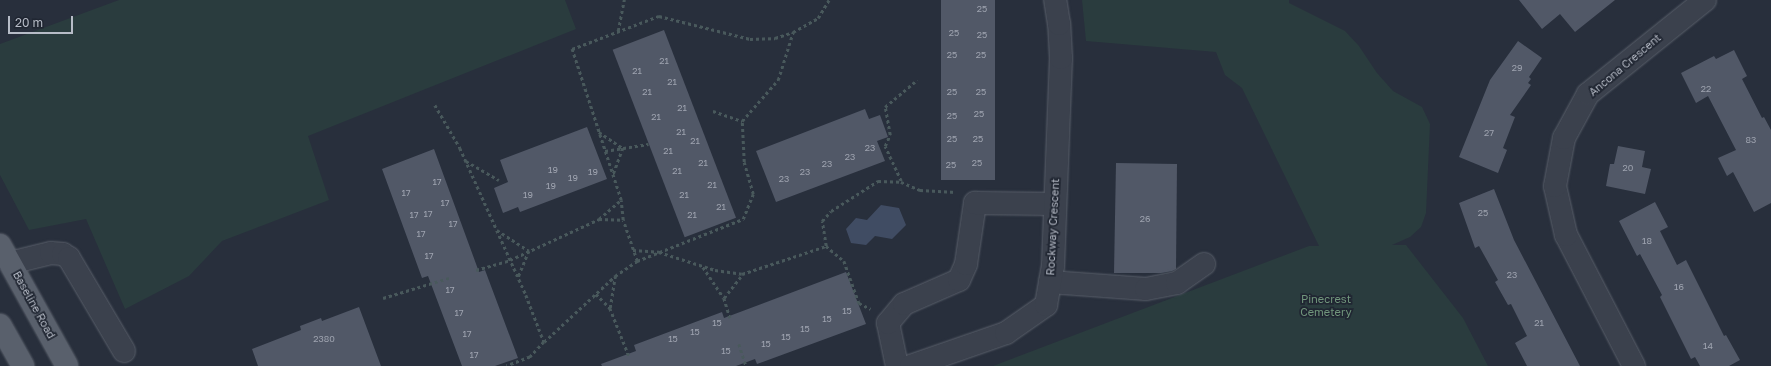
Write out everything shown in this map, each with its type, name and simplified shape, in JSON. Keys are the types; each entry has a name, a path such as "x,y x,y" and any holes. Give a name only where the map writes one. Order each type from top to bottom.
{"main road":[{"name":"Baseline Road","path":"5,254 67,366"},
{"path":"0,325 23,366"}],"street":[{"name":"Rockway Crescent","path":"911,366 1006,333 1046,305 1053,266 1054,204 1062,58 1055,0"},
{"name":"Ancona Crescent","path":"1634,366 1566,235 1555,186 1564,138 1588,94 1705,0"},
{"path":"897,366 888,323 904,304 959,280 966,264 975,203 1054,204"},
{"path":"5,254 51,253 63,254 69,258 124,351"},
{"path":"1050,282 1146,289 1177,283 1204,264"}],"path":[{"path":"618,32 624,0"},
{"path":"637,262 623,220 621,200 572,49 659,16 750,39 775,38 793,32 818,18 829,0"},
{"path":"507,366 530,357 544,342 615,276 637,262 743,219 753,194 744,162 742,121 778,80 793,32"},
{"path":"901,182 885,146 890,135 885,107 917,80"},
{"path":"434,105 466,161 518,278 544,342"},
{"path":"713,111 742,121"},
{"path":"599,132 623,148"},
{"path":"605,151 648,144"},
{"path":"613,177 623,148"},
{"path":"466,161 499,180"},
{"path":"893,317 859,303 844,261 826,246 822,221 831,211 878,181 901,182 920,190 957,192 975,203"},
{"path":"476,270 510,260 599,219 621,200"},
{"path":"599,219 623,220"},
{"path":"497,230 528,251"},
{"path":"633,250 659,252 703,267 742,274 826,246"},
{"path":"518,278 528,251"},
{"path":"703,267 724,298 730,318"},
{"path":"724,298 742,274"},
{"path":"610,308 615,276"},
{"path":"383,298 449,278"},
{"path":"596,294 610,308 629,356"},
{"path":"739,344 746,366"}],"green space":[{"path":"119,0 565,0 576,29 308,136 329,200 222,241 189,276 125,309 86,219 29,230 0,175 0,44"},
{"name":"Pinecrest Cemetery","path":"1082,0 1289,0 1289,3 1345,31 1359,46 1377,73 1393,91 1422,107 1430,124 1426,213 1421,227 1410,237 1392,245 1406,245 1463,318 1488,366 993,366 1309,246 1319,246 1242,88 1225,75 1216,52 1086,41"}],"water":[{"path":"881,205 899,208 906,225 892,239 875,236 866,245 851,243 846,229 856,218 867,220"}],"building":[{"path":"941,0 995,0 995,180 941,180"},
{"path":"1519,0 1615,0 1575,32 1560,14 1542,29"},
{"path":"664,30 736,218 685,237 613,50"},
{"path":"1518,41 1542,58 1529,77 1531,79 1528,83 1531,85 1510,115 1515,117 1503,148 1507,150 1498,173 1459,157 1490,80"},
{"path":"1734,50 1747,76 1742,79 1762,118 1764,117 1771,130 1771,203 1754,212 1733,172 1727,176 1718,158 1736,150 1708,96 1696,103 1681,73 1714,56 1716,59"},
{"path":"865,109 869,119 880,115 888,137 877,141 885,161 776,202 756,151"},
{"path":"587,127 607,179 520,212 518,207 503,213 494,188 508,182 500,160"},
{"path":"1618,146 1645,151 1642,167 1651,169 1645,194 1606,186 1610,164 1614,164"},
{"path":"434,149 479,272 485,270 518,358 495,366 462,366 428,276 422,278 382,169"},
{"path":"1116,163 1177,164 1176,269 1161,273 1114,273"},
{"path":"1494,189 1514,240 1580,366 1527,366 1515,343 1527,336 1511,304 1508,305 1495,282 1498,280 1479,246 1475,248 1459,203"},
{"path":"1655,202 1668,227 1660,231 1677,265 1686,260 1724,336 1726,335 1740,360 1729,366 1700,366 1695,357 1691,359 1660,297 1662,295 1640,254 1637,256 1619,221"},
{"path":"846,272 866,324 757,364 755,359 736,366 602,366 601,364 636,351 634,345 722,312 724,318"},
{"path":"359,307 381,366 258,366 252,349 301,330 300,326 321,318 322,321"}]}
